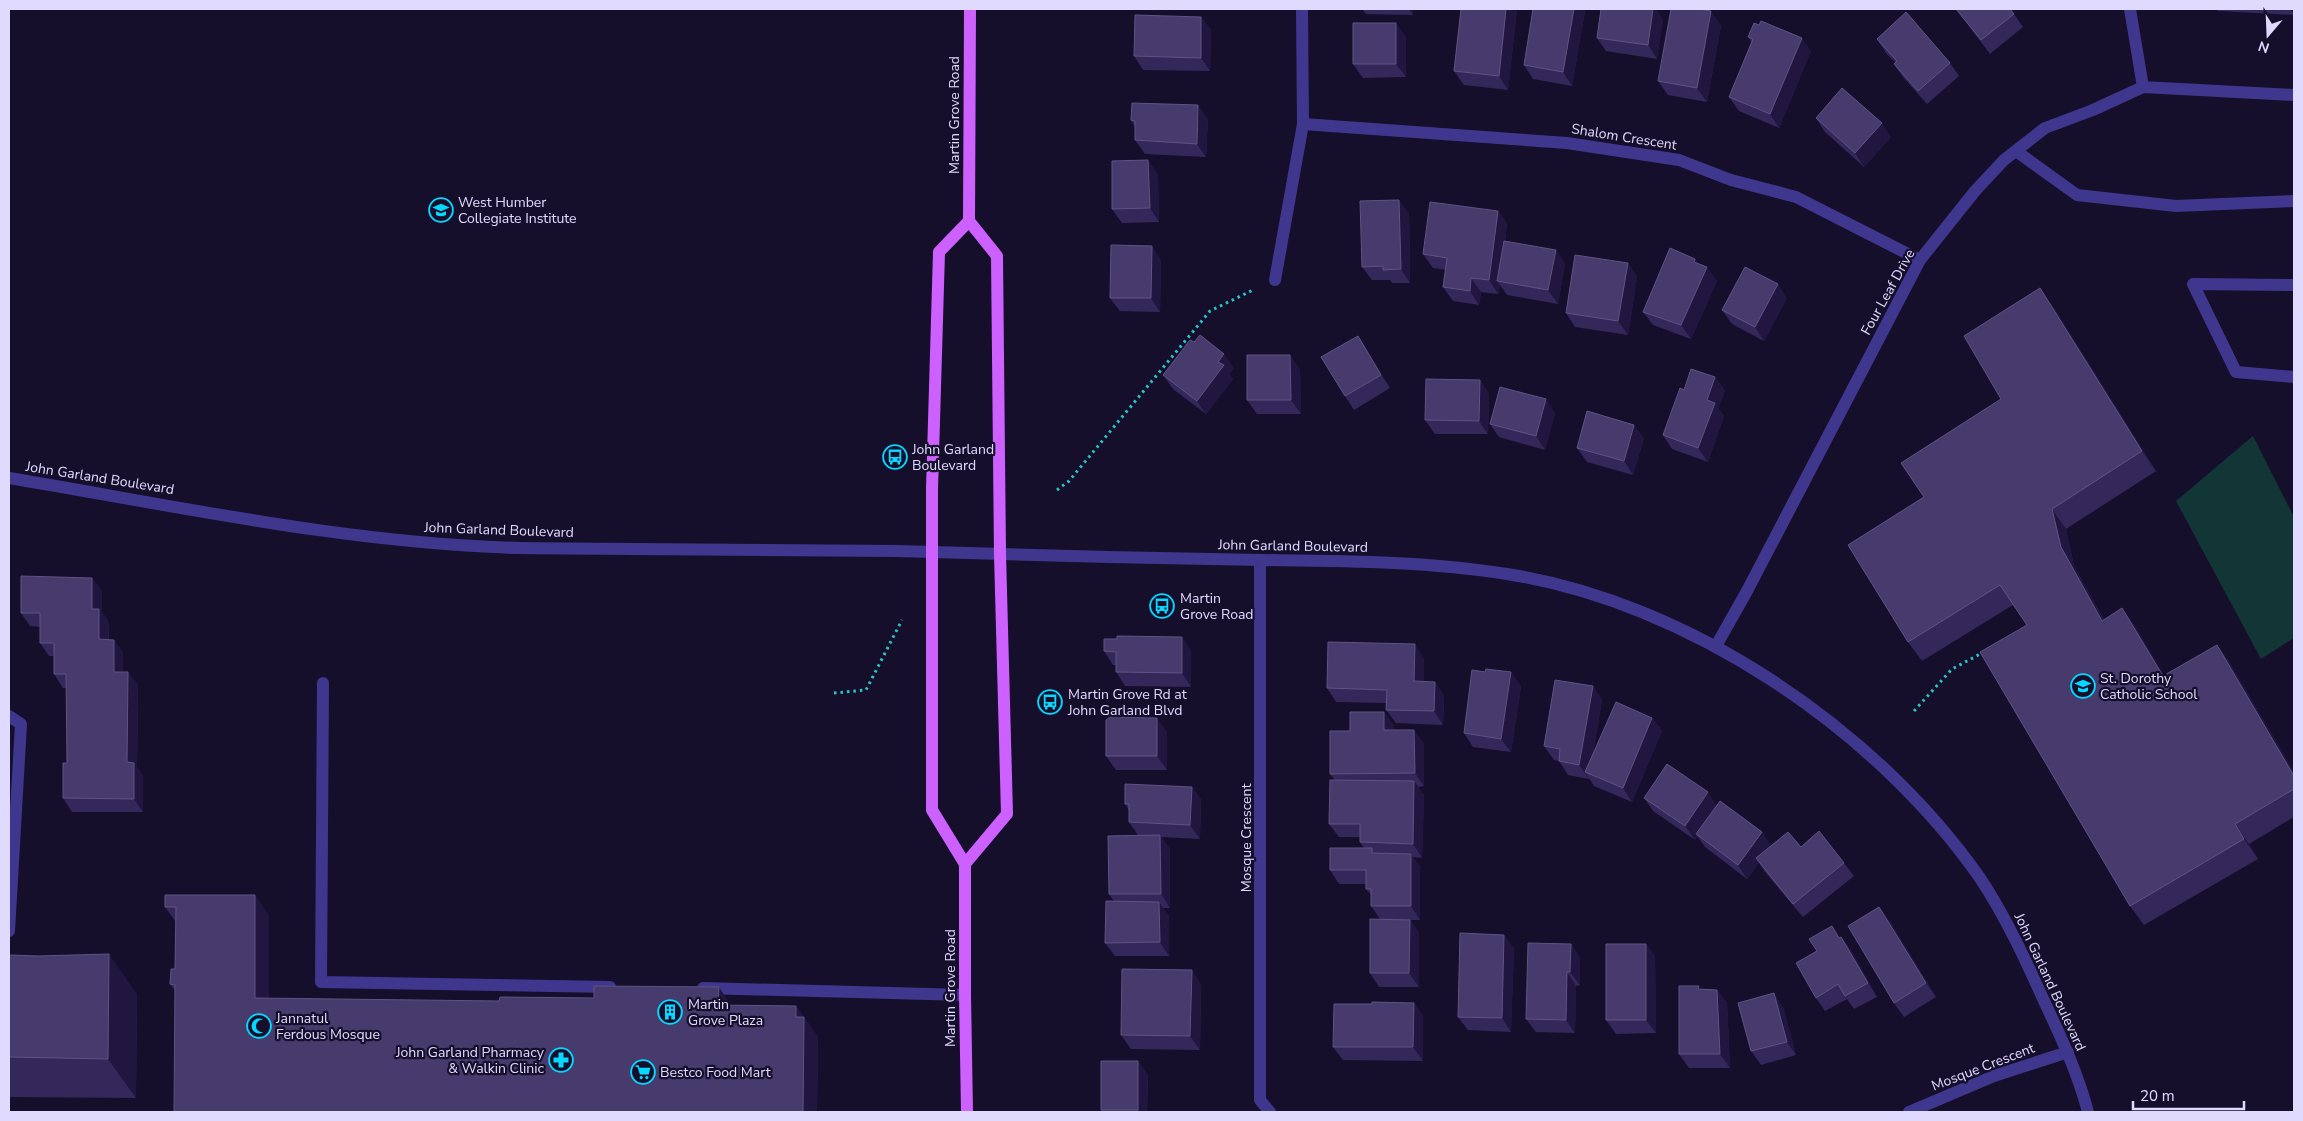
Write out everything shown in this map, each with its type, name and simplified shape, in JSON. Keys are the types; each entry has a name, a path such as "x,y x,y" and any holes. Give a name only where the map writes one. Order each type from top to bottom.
{"main road":[{"name":"Martin Grove Road","path":"969,221 970,9"},
{"path":"969,221 997,256 1000,554 1007,814 965,864 932,810 932,552 940,252 969,221"},
{"name":"Martin Grove Road","path":"965,864 964,994 967,1112"}],"street":[{"path":"1275,280 1303,124 1302,9"},
{"path":"2130,9 2143,87"},
{"name":"Four Leaf Drive","path":"1716,646 1755,576 1920,260 1975,191 2004,160 2045,128 2093,110 2143,87 2294,95"},
{"name":"Shalom Crescent","path":"1303,124 1567,143 1679,160 1731,180 1796,197 1920,260"},
{"path":"2016,151 2077,195 2176,206 2294,201"},
{"path":"2294,285 2193,284 2236,372 2294,377"},
{"name":"John Garland Boulevard","path":"9,478 402,542 514,548 932,552 1260,560 1345,560 1437,566 1509,574 1569,587 1642,612 1716,646 1768,678 1845,734 1934,819 1982,881 2021,950 2068,1052 2088,1112"},
{"name":"Mosque Crescent","path":"1260,560 1260,1100 1270,1112"},
{"path":"324,683 321,982 621,987"},
{"path":"9,716 21,724 9,931"},
{"path":"687,988 964,994"},
{"name":"Mosque Crescent","path":"1909,1112 1994,1076 2068,1052"}],"path":[{"path":"1057,490 1069,481 1210,310 1275,280"},
{"path":"834,693 866,690 902,620"},
{"path":"1914,711 1952,669 1986,651"}],"green space":[{"path":"2253,436 2294,517 2294,638 2261,659 2176,501"}],"building":[{"path":"1461,9 1506,9 1499,76 1454,71"},
{"path":"1533,9 1574,9 1563,72 1524,65"},
{"path":"1601,9 1653,9 1648,45 1597,38"},
{"path":"1671,9 1711,11 1697,88 1658,81"},
{"path":"1956,9 2010,9 2014,14 1981,40"},
{"path":"1906,12 1950,63 1918,91 1894,64 1897,61 1877,39"},
{"path":"1135,15 1201,17 1201,58 1134,56"},
{"path":"1761,21 1802,38 1770,114 1729,97 1753,39 1748,37 1754,23 1759,25"},
{"path":"1353,23 1396,23 1396,64 1353,64"},
{"path":"1842,88 1882,123 1855,153 1816,118"},
{"path":"1132,103 1198,105 1197,144 1135,140 1135,121 1131,120"},
{"path":"1148,160 1150,208 1112,209 1112,161"},
{"path":"1399,200 1401,269 1383,270 1383,266 1362,267 1360,201"},
{"path":"1430,202 1498,211 1489,280 1471,278 1470,291 1443,287 1447,258 1423,254"},
{"path":"1504,241 1556,250 1548,290 1497,281"},
{"path":"1111,245 1152,246 1151,298 1110,298"},
{"path":"1670,248 1695,259 1694,262 1707,267 1681,325 1643,312"},
{"path":"1575,255 1628,263 1618,321 1566,313"},
{"path":"1745,267 1778,284 1755,327 1722,310"},
{"path":"2040,288 2142,451 2052,509 2061,547 2102,621 2122,608 2163,676 2217,645 2294,776 2294,789 2235,824 2244,839 2130,906 1980,652 2027,625 2000,585 1908,642 1848,545 1924,497 1901,463 2001,399 1964,336"},
{"path":"1200,335 1224,354 1218,362 1224,365 1197,401 1163,375 1190,340 1194,342"},
{"path":"1358,336 1381,375 1345,396 1321,357"},
{"path":"1247,355 1290,355 1291,400 1247,400"},
{"path":"1691,369 1715,377 1707,400 1715,403 1698,448 1663,435 1680,388 1684,390"},
{"path":"1426,379 1480,380 1479,421 1425,420"},
{"path":"1500,387 1546,399 1536,436 1490,424"},
{"path":"1587,411 1634,425 1624,461 1577,448"},
{"path":"21,576 92,578 92,609 99,609 99,639 114,640 114,672 128,672 127,762 134,763 134,799 63,798 63,763 67,763 66,674 54,674 54,643 40,643 40,613 21,613"},
{"path":"1117,636 1182,637 1182,673 1116,672 1116,652 1104,651 1104,639 1117,639"},
{"path":"1328,642 1415,644 1414,681 1435,682 1434,711 1386,710 1387,690 1327,688"},
{"path":"1486,669 1511,672 1501,739 1464,733 1472,670 1485,672"},
{"path":"1555,680 1593,686 1579,765 1559,761 1560,749 1544,746"},
{"path":"1616,702 1652,718 1623,788 1585,772"},
{"path":"1350,712 1384,712 1384,730 1414,730 1415,773 1330,774 1330,731 1350,731"},
{"path":"1110,717 1157,718 1157,756 1106,756 1106,720"},
{"path":"1667,764 1708,792 1685,826 1644,798"},
{"path":"1330,780 1414,781 1413,844 1360,842 1360,824 1329,824"},
{"path":"1125,784 1192,787 1190,825 1129,822 1129,804 1125,804"},
{"path":"1720,801 1762,832 1738,865 1696,834"},
{"path":"1819,831 1844,863 1793,904 1756,858 1788,832 1801,847"},
{"path":"1160,835 1161,894 1109,894 1108,836"},
{"path":"1330,848 1372,848 1372,853 1411,854 1411,906 1371,906 1371,889 1366,889 1366,870 1330,870"},
{"name":"Martin Grove Plaza","path":"165,895 255,895 255,998 499,1001 500,997 594,998 594,986 719,987 718,1005 796,1006 796,1017 804,1017 803,1112 174,1112 175,985 170,984 171,969 175,969 176,907 165,907"},
{"path":"1106,901 1159,902 1160,942 1105,943"},
{"path":"1879,907 1926,983 1894,1003 1848,926"},
{"path":"1370,919 1410,920 1409,973 1370,973"},
{"path":"1832,926 1839,938 1841,937 1868,983 1845,996 1838,984 1816,998 1796,963 1817,951 1809,939"},
{"path":"1460,933 1504,935 1502,1018 1458,1017"},
{"path":"1528,943 1571,944 1570,972 1567,972 1566,1020 1526,1019"},
{"path":"1606,944 1646,944 1646,1020 1606,1020"},
{"path":"109,954 108,1059 9,1057 9,955"},
{"path":"1122,969 1192,970 1190,1036 1121,1035"},
{"path":"1679,986 1699,986 1698,989 1717,990 1720,1054 1679,1054"},
{"path":"1774,993 1787,1042 1751,1051 1738,1003"},
{"path":"1372,1002 1414,1003 1413,1047 1333,1047 1334,1004 1372,1004"},
{"path":"1101,1061 1138,1061 1138,1110 1101,1110"}],"place":[{"name":"West Humber Collegiate Institute","path":"441,210"},
{"name":"John Garland Boulevard","path":"895,457"},
{"name":"Martin Grove Road","path":"1162,606"},
{"name":"St. Dorothy Catholic School","path":"2083,686"},
{"name":"Martin Grove Rd at John Garland Blvd","path":"1050,702"},
{"name":"Martin Grove Plaza","path":"670,1012"},
{"name":"Jannatul Ferdous Mosque","path":"259,1026"},
{"name":"John Garland Pharmacy & Walkin Clinic","path":"561,1060"},
{"name":"Bestco Food Mart","path":"643,1072"}]}
